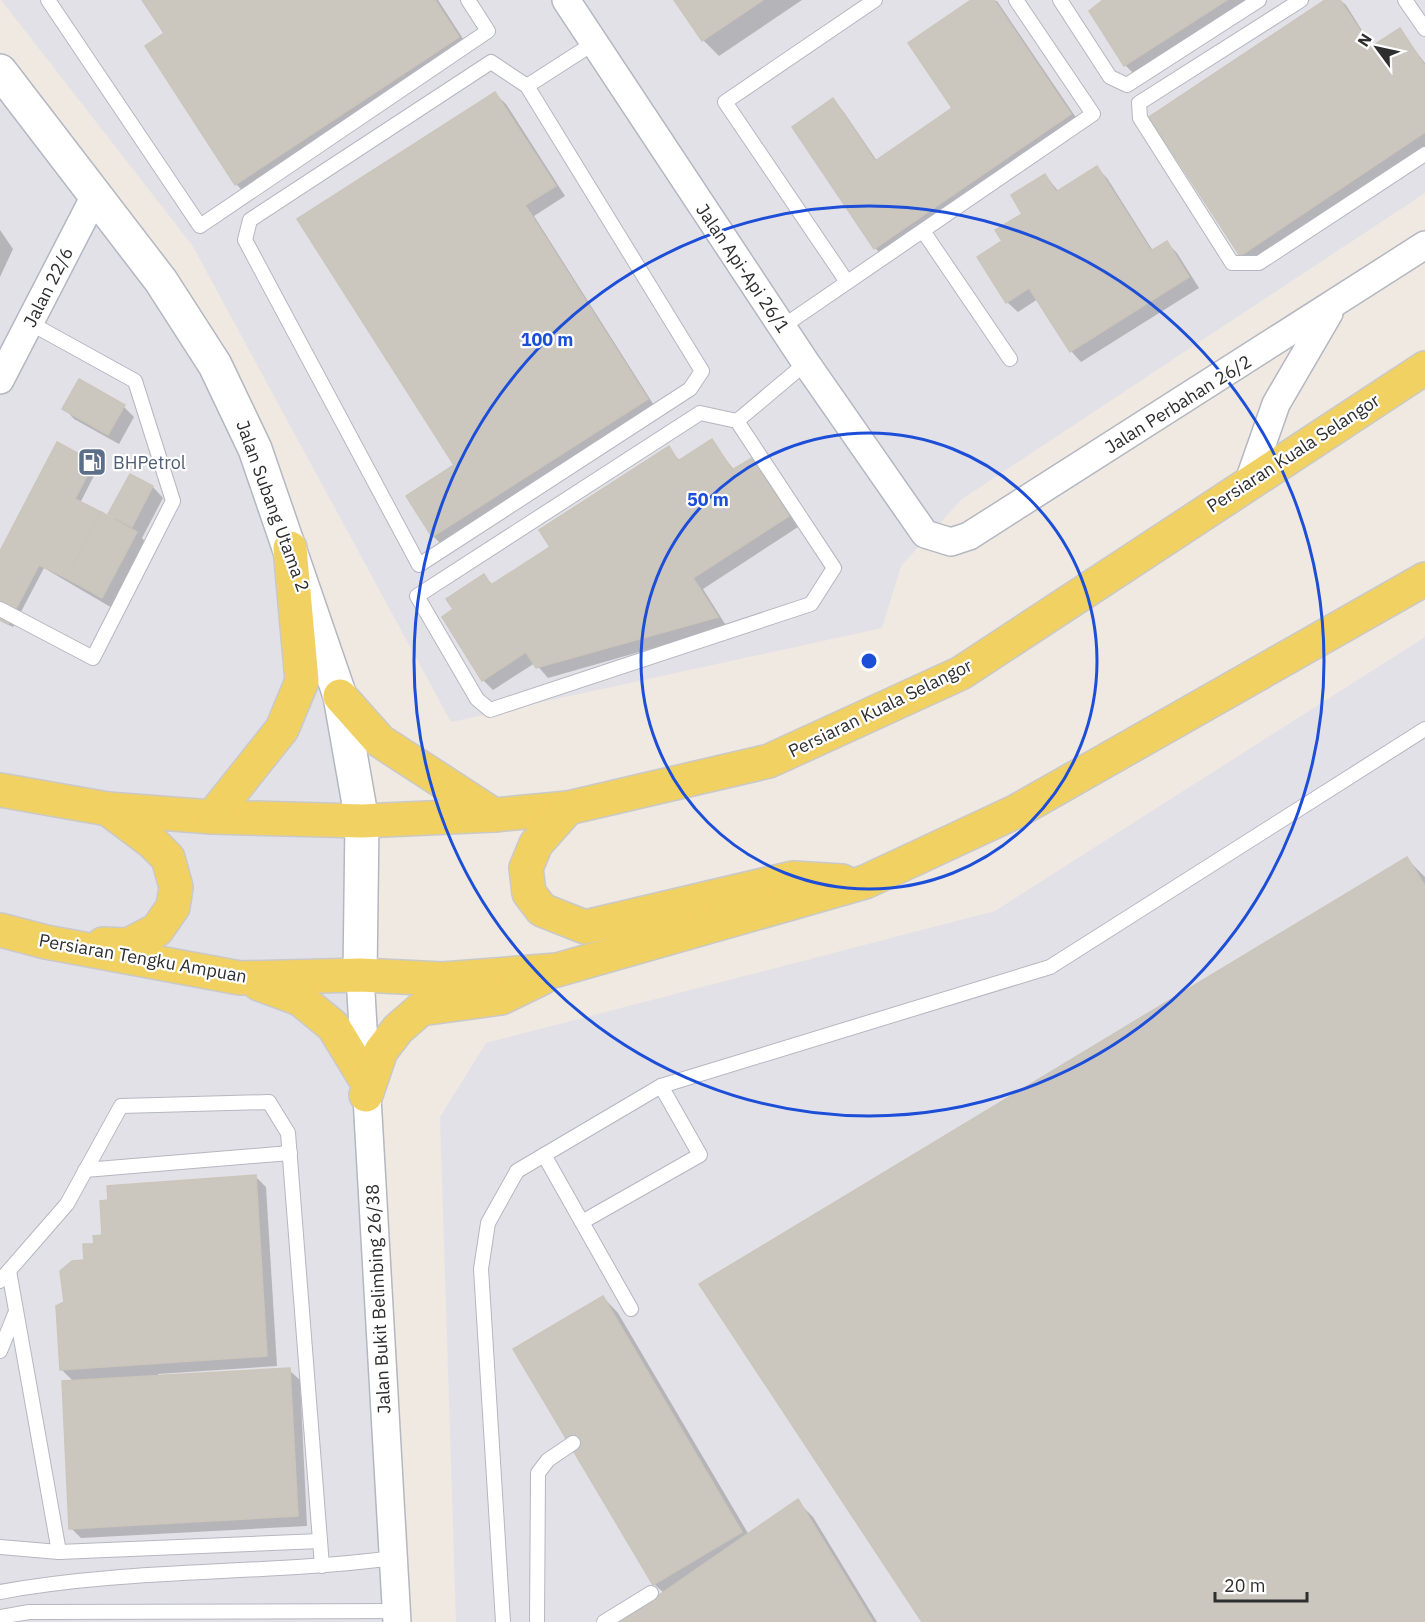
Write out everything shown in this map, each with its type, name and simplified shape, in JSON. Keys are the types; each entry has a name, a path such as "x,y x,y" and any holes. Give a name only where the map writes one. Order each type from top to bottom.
{"main road":[{"name":"Jalan Subang Utama 2","path":"0,71 161,281 215,365 255,449 340,696 362,821 360,975"},
{"name":"Persiaran Kuala Selangor","path":"362,821 494,815 568,808 769,761 961,673 1249,481 1425,368"},
{"path":"212,817 282,729 303,681 290,548"},
{"path":"365,1086 381,1051 398,1029 421,1009 501,998 557,970 865,882 1017,811 1425,579"},
{"path":"340,696 380,741 494,815"},
{"path":"0,790 108,809 212,817 362,821"},
{"path":"568,808 536,844 526,868 529,893 542,910 585,927 793,878 865,882"},
{"path":"46,942 128,945 157,930 173,907 176,887 168,858 152,842 108,809"},
{"name":"Persiaran Tengku Ampuan","path":"0,930 46,942 240,978 360,975"},
{"path":"360,975 443,979 557,970"},
{"path":"240,978 300,999 333,1026 365,1086"}],"street":[{"name":"Jalan Api-Api 26/1","path":"566,0 806,363 925,534"},
{"name":"Jalan 22/6","path":"0,380 96,194"},
{"name":"Jalan Perbahan 26/2","path":"925,534 951,542 969,536 1334,306 1425,245"},
{"path":"1249,481 1276,404 1334,306"},
{"name":"Jalan Bukit Belimbing 26/38","path":"360,975 398,1617"}],"lane":[{"path":"48,0 200,226 489,31 468,0"},
{"path":"848,282 725,102 875,0"},
{"path":"782,327 1093,114 1016,0"},
{"path":"1060,0 1110,77 1127,85 1259,0"},
{"path":"1301,0 1139,103 1140,118 1232,263 1259,263 1425,154"},
{"path":"1405,0 1425,29"},
{"path":"527,86 594,43"},
{"path":"491,62 527,86 702,371 690,389 419,565 245,240 250,220 491,62"},
{"path":"923,231 1010,359"},
{"path":"0,609 93,658 173,501 135,381 30,323"},
{"path":"737,421 806,363"},
{"path":"700,413 737,421 834,568 811,604 490,710 477,699 417,596 700,413"},
{"path":"503,1622 481,1269 488,1223 517,1171 661,1086 1050,968 1425,729"},
{"path":"582,1222 700,1155 661,1086"},
{"path":"60,1552 16,1314 4,1276 67,1204 121,1106 269,1102 288,1133 322,1566"},
{"path":"86,1170 290,1153"},
{"path":"544,1155 631,1309"},
{"path":"0,1351 16,1314"},
{"path":"537,1622 538,1473 548,1460 573,1443"},
{"path":"0,1547 60,1552 320,1541"},
{"path":"0,1592 48,1583 322,1566 394,1558"},
{"path":"604,1622 651,1593"},
{"path":"0,1617 29,1612 398,1617"}],"shaded area":[{"path":"1,0 1425,0 1425,193 962,499 901,566 882,628 451,722 192,245"},
{"path":"0,68 166,276 251,447 336,697 354,817 392,1622 0,1622"},
{"path":"1425,637 1425,1622 456,1622 440,1117 486,1043 995,911"}],"building":[{"path":"142,0 435,0 459,37 235,185 145,46 164,33"},
{"path":"674,0 763,0 702,41"},
{"path":"971,0 994,0 1071,114 874,249 792,127 833,98 875,161 952,108 908,43"},
{"path":"1103,0 1227,0 1124,66 1089,11"},
{"path":"1325,0 1340,0 1371,47 1400,28 1425,66 1425,132 1240,256 1149,117"},
{"path":"495,92 556,186 525,205 648,399 432,537 406,496 454,465 297,219"},
{"path":"1097,166 1151,251 1167,241 1189,277 1070,352 1029,288 1006,303 977,257 1002,241 995,230 1022,214 1011,195 1045,174 1056,192"},
{"path":"79,379 125,405 108,435 62,409"},
{"path":"712,439 732,470 752,458 789,516 693,578 718,617 536,668 526,652 482,681 442,617 453,609 446,599 484,574 491,585 550,547 539,530 669,446 678,461"},
{"path":"57,442 94,462 75,499 101,512 66,578 39,565 8,624 0,620 0,551"},
{"path":"130,474 153,486 132,527 108,514"},
{"path":"101,512 137,532 102,598 66,578"},
{"path":"1407,857 1425,886 1425,1622 922,1622 699,1284"},
{"path":"256,1175 267,1356 60,1370 56,1306 64,1302 60,1271 72,1261 84,1260 83,1244 94,1244 93,1236 102,1235 100,1201 108,1200 107,1186"},
{"path":"603,1296 742,1532 653,1585 513,1349"},
{"path":"290,1368 298,1516 69,1529 62,1381"},
{"path":"798,1499 873,1622 620,1622"}],"place":[{"name":"BHPetrol","path":"92,462"}]}
